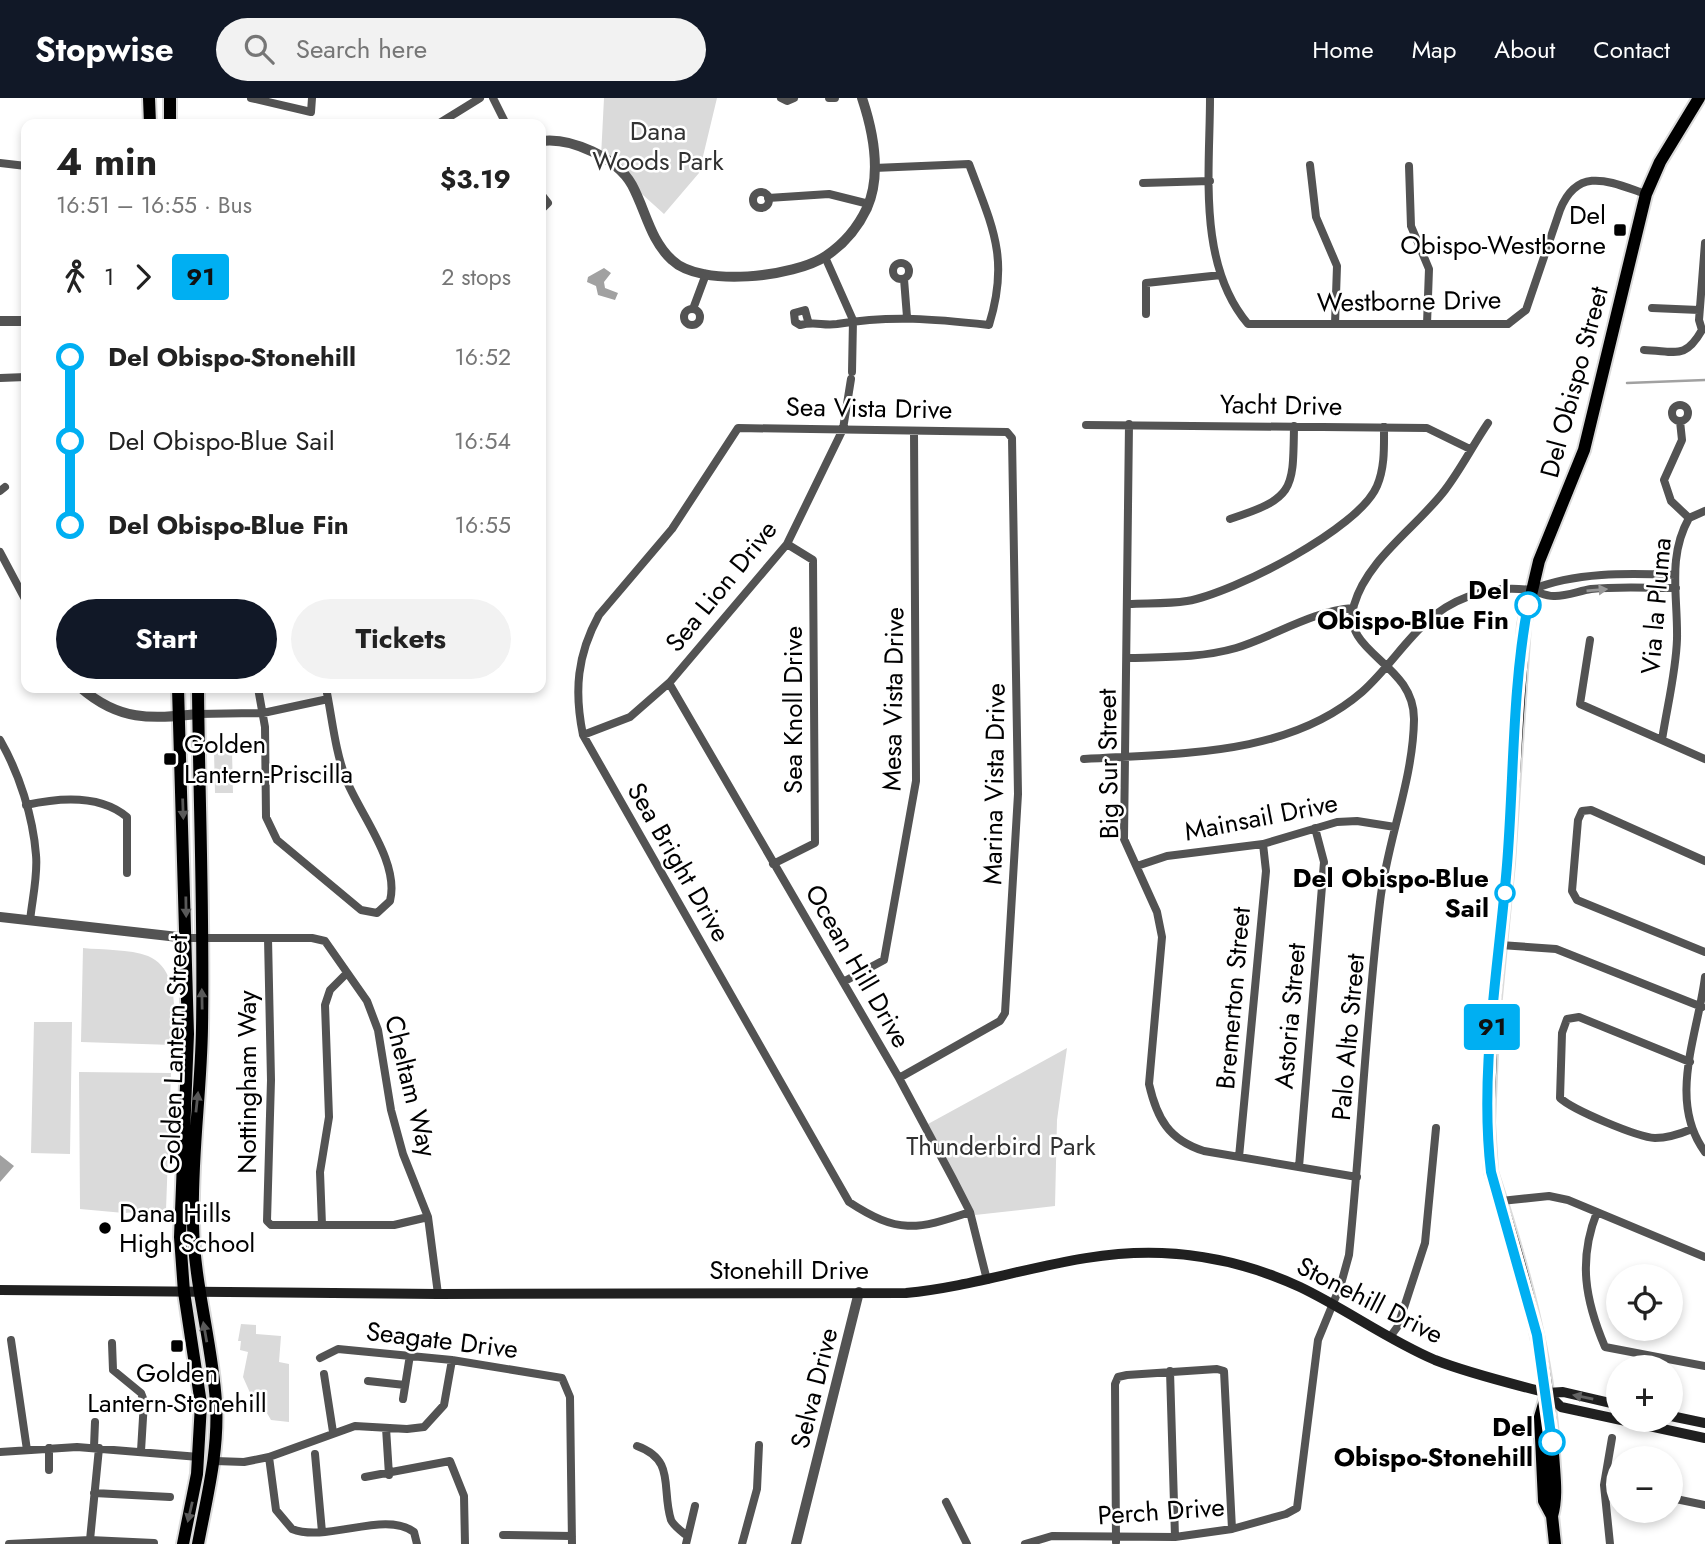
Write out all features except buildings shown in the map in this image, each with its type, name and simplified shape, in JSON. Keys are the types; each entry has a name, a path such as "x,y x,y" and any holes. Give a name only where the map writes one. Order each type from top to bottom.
{"main road":[{"path":"149,98 150,119"},
{"path":"170,98 170,119"},
{"name":"Del Obispo Street","path":"1555,1544 1552,1516 1556,1500 1547,1393 1532,1314 1491,1172 1488,1122 1492,1028 1521,650 1531,590 1547,540 1584,450 1646,194 1660,162 1699,98"},
{"name":"Golden Lantern Street","path":"178,693 201,1060 193,1175 198,1293 216,1403 215,1461 198,1544"},
{"name":"Golden Lantern Street","path":"183,1544 199,1457 201,1431 201,1404 184,1292 179,1215 193,938 198,693"},
{"name":"Stonehill Drive","path":"0,1290 438,1294 928,1291 1103,1255 1165,1253 1206,1258 1268,1274 1435,1360 1547,1393 1563,1392 1606,1402"},
{"name":"Stonehill Drive","path":"1547,1393 1561,1407 1705,1438"},
{"path":"1683,1418 1705,1423"},
{"path":"201,1431 215,1461"},
{"path":"199,1457 205,1471 212,1478"}],"street":[{"path":"251,98 311,112 312,98"},
{"path":"444,119 480,98"},
{"path":"493,98 504,119"},
{"path":"781,98 787,102 794,98"},
{"path":"829,98 835,98"},
{"path":"546,142 593,149 631,183 655,239 674,262 706,274 732,279 797,268 825,257 850,235 869,204 874,168 872,136 862,98"},
{"path":"1146,314 1146,283 1221,275 1212,238 1210,98"},
{"path":"0,163 21,165"},
{"path":"808,321 833,324 907,317 989,325 998,277 998,241 970,164 874,168"},
{"path":"1310,165 1316,218 1337,267 1335,324"},
{"path":"1409,166 1411,226 1429,269 1427,324"},
{"path":"1143,183 1210,181"},
{"name":"Westborne Drive","path":"1221,275 1237,311 1248,324 1508,324 1526,310 1566,195 1575,186 1587,181 1605,181 1646,194"},
{"path":"768,198 829,194 869,204"},
{"path":"1644,349 1685,351 1692,348 1704,330 1699,310 1705,243"},
{"name":"Sea Lion Drive","path":"583,735 630,717 668,683 787,544 843,429 852,375 853,320 825,257"},
{"path":"693,309 706,274"},
{"path":"904,279 907,317"},
{"path":"1652,309 1699,310"},
{"path":"0,321 21,321"},
{"path":"0,378 21,377"},
{"path":"1679,421 1682,440 1664,480 1671,501 1689,518 1705,511"},
{"path":"1128,658 1201,656 1246,644 1332,610 1353,608 1363,582 1446,489 1488,423"},
{"name":"Big Sur Street","path":"1129,424 1124,839 1157,912 1162,937 1149,1084 1159,1118 1170,1133 1185,1145 1239,1157"},
{"name":"Yacht Drive","path":"1086,425 1427,428 1470,449"},
{"name":"Sea Vista Drive","path":"733,433 744,426 1007,432"},
{"path":"1230,519 1272,503 1290,486 1293,475 1294,426"},
{"path":"1128,604 1189,601 1268,570 1315,546 1377,488 1384,459 1384,427"},
{"name":"Mesa Vista Drive","path":"843,982 884,960 916,781 914,431"},
{"name":"Marina Vista Drive","path":"899,1078 1000,1021 1005,1013 1018,794 1014,447 1007,432"},
{"name":"Sea Bright Drive","path":"733,433 708,478 679,519 599,615 591,631 576,693 583,735 849,1202 883,1223 904,1226 932,1225 970,1212"},
{"name":"Via la Pluma","path":"1661,740 1677,641 1675,575 1678,537 1689,518"},
{"name":"Sea Knoll Drive","path":"774,864 815,843 813,560 787,544"},
{"path":"0,552 21,592"},
{"path":"1531,590 1549,582 1587,575 1675,575"},
{"path":"1084,759 1219,749 1288,732 1344,706 1388,665 1416,630 1450,604 1487,591 1531,590 1550,597 1591,589 1676,588"},
{"name":"Palo Alto Street","path":"1297,1508 1318,1340 1341,1284 1349,1255 1380,900 1411,749 1413,706 1408,689 1388,665 1357,636 1353,608"},
{"path":"1590,640 1580,704 1705,759"},
{"name":"Ocean Hill Drive","path":"668,683 899,1078 970,1212 987,1280"},
{"path":"86,693 102,706 127,715 154,718 263,713 328,699"},
{"path":"259,693 263,713 266,817 270,828 277,840 360,910 377,913 387,906 391,895 387,868 344,775 327,693"},
{"path":"0,740 12,761 26,805 37,856 30,921"},
{"path":"26,805 60,797 116,807 127,817 127,873"},
{"path":"1705,861 1591,810 1582,811 1578,820 1572,891 1577,900 1705,952"},
{"name":"Mainsail Drive","path":"1137,866 1167,856 1263,844 1315,828 1357,821 1395,827"},
{"name":"Astoria Street","path":"1299,1167 1324,862 1315,828"},
{"name":"Bremerton Street","path":"1239,1157 1266,871 1263,844"},
{"path":"0,917 193,938 268,938"},
{"name":"Cheltam Way","path":"268,938 312,938 325,941 367,1001 378,1030 391,1110 403,1154 428,1217 438,1294"},
{"name":"Nottingham Way","path":"268,938 271,1080 266,1216 271,1224 322,1225"},
{"path":"1500,945 1556,949 1702,1007"},
{"path":"346,974 330,990 325,1005 329,1117 320,1172 322,1225 394,1225 428,1217"},
{"path":"1705,977 1702,1007 1685,1089 1692,1129 1705,1153"},
{"path":"1690,1062 1579,1017 1567,1019 1562,1034 1560,1098 1570,1108 1652,1138 1676,1136 1692,1129"},
{"path":"1390,1337 1398,1326 1425,1243 1436,1128"},
{"path":"1239,1157 1357,1177"},
{"path":"1501,1201 1549,1196 1568,1200 1705,1257"},
{"path":"1597,1212 1586,1239 1584,1262 1594,1321 1605,1347 1705,1366"},
{"name":"Selva Drive","path":"796,1544 859,1292"},
{"path":"11,1340 27,1450"},
{"path":"112,1343 113,1370 141,1393 144,1401 141,1451"},
{"name":"Seagate Drive","path":"320,1358 338,1349 452,1360 562,1378 570,1397 572,1540"},
{"path":"403,1399 410,1355"},
{"path":"215,1461 244,1462 269,1457 355,1426 424,1427 444,1405 452,1360"},
{"path":"1116,1541 1115,1384 1118,1377 1170,1371 1217,1369 1224,1371 1226,1376 1232,1528"},
{"path":"1170,1371 1175,1537"},
{"path":"324,1374 333,1432"},
{"path":"368,1381 405,1385"},
{"path":"90,1540 97,1448 95,1422"},
{"path":"386,1428 388,1475"},
{"path":"1610,1544 1604,1486 1612,1438"},
{"path":"742,1544 757,1489 759,1445"},
{"path":"637,1446 654,1452 664,1470 672,1522 686,1540"},
{"path":"49,1448 49,1470"},
{"path":"0,1452 97,1448 199,1457"},
{"path":"315,1454 322,1532"},
{"path":"269,1457 276,1510 280,1518 295,1530 322,1532 397,1524 413,1532 418,1544"},
{"path":"365,1477 388,1475 442,1460 451,1462 464,1496 465,1544"},
{"path":"94,1493 170,1497"},
{"path":"1683,1500 1705,1505"},
{"path":"946,1502 967,1544"},
{"path":"686,1540 695,1506"},
{"name":"Perch Drive","path":"1025,1544 1052,1536 1116,1541 1175,1537 1232,1528 1286,1514 1297,1508"},
{"path":"503,1535 572,1540"},
{"path":"9,1544 90,1540 154,1544"}],"green space":[{"name":"Dana Woods Park","path":"604,98 717,98 699,173 664,214 601,157"},
{"path":"232,751 233,793 215,793 214,752"},
{"path":"83,948 133,952 148,956 159,963 171,983 174,1009 173,1045 81,1042"},
{"path":"34,1022 72,1022 70,1154 31,1153"},
{"name":"Thunderbird Park","path":"1067,1048 1057,1120 1055,1206 975,1215 928,1124"},
{"path":"79,1072 171,1073 166,1210 124,1213 80,1209"},
{"path":"241,1324 256,1325 256,1334 281,1336 279,1362 289,1364 289,1422 271,1420 264,1408 250,1402 251,1395 243,1377 248,1352 240,1350 241,1341 238,1341"}],"shaded area":[{"path":"604,268 611,273 604,282 605,288 618,293 615,300 598,295 596,286 587,282 588,277"},
{"path":"0,1155 14,1166 0,1182"}],"waterway":[{"path":"1627,383 1705,380"}],"bus line":[{"name":"91","path":"1528,605 1521,650 1508,863 1492,1028 1488,1122 1491,1172 1537,1335 1552,1442"}],"place":[{"name":"Del Obispo-Westborne","path":"1620,230"},
{"name":"Del Obispo-Blue Fin","path":"1528,605"},
{"name":"Golden Lantern-Priscilla","path":"170,759"},
{"name":"Del Obispo-Blue Sail","path":"1505,893"},
{"name":"Dana Hills High School","path":"105,1228"},
{"name":"Golden Lantern-Stonehill","path":"177,1346"},
{"name":"Del Obispo-Stonehill","path":"1552,1442"}]}
